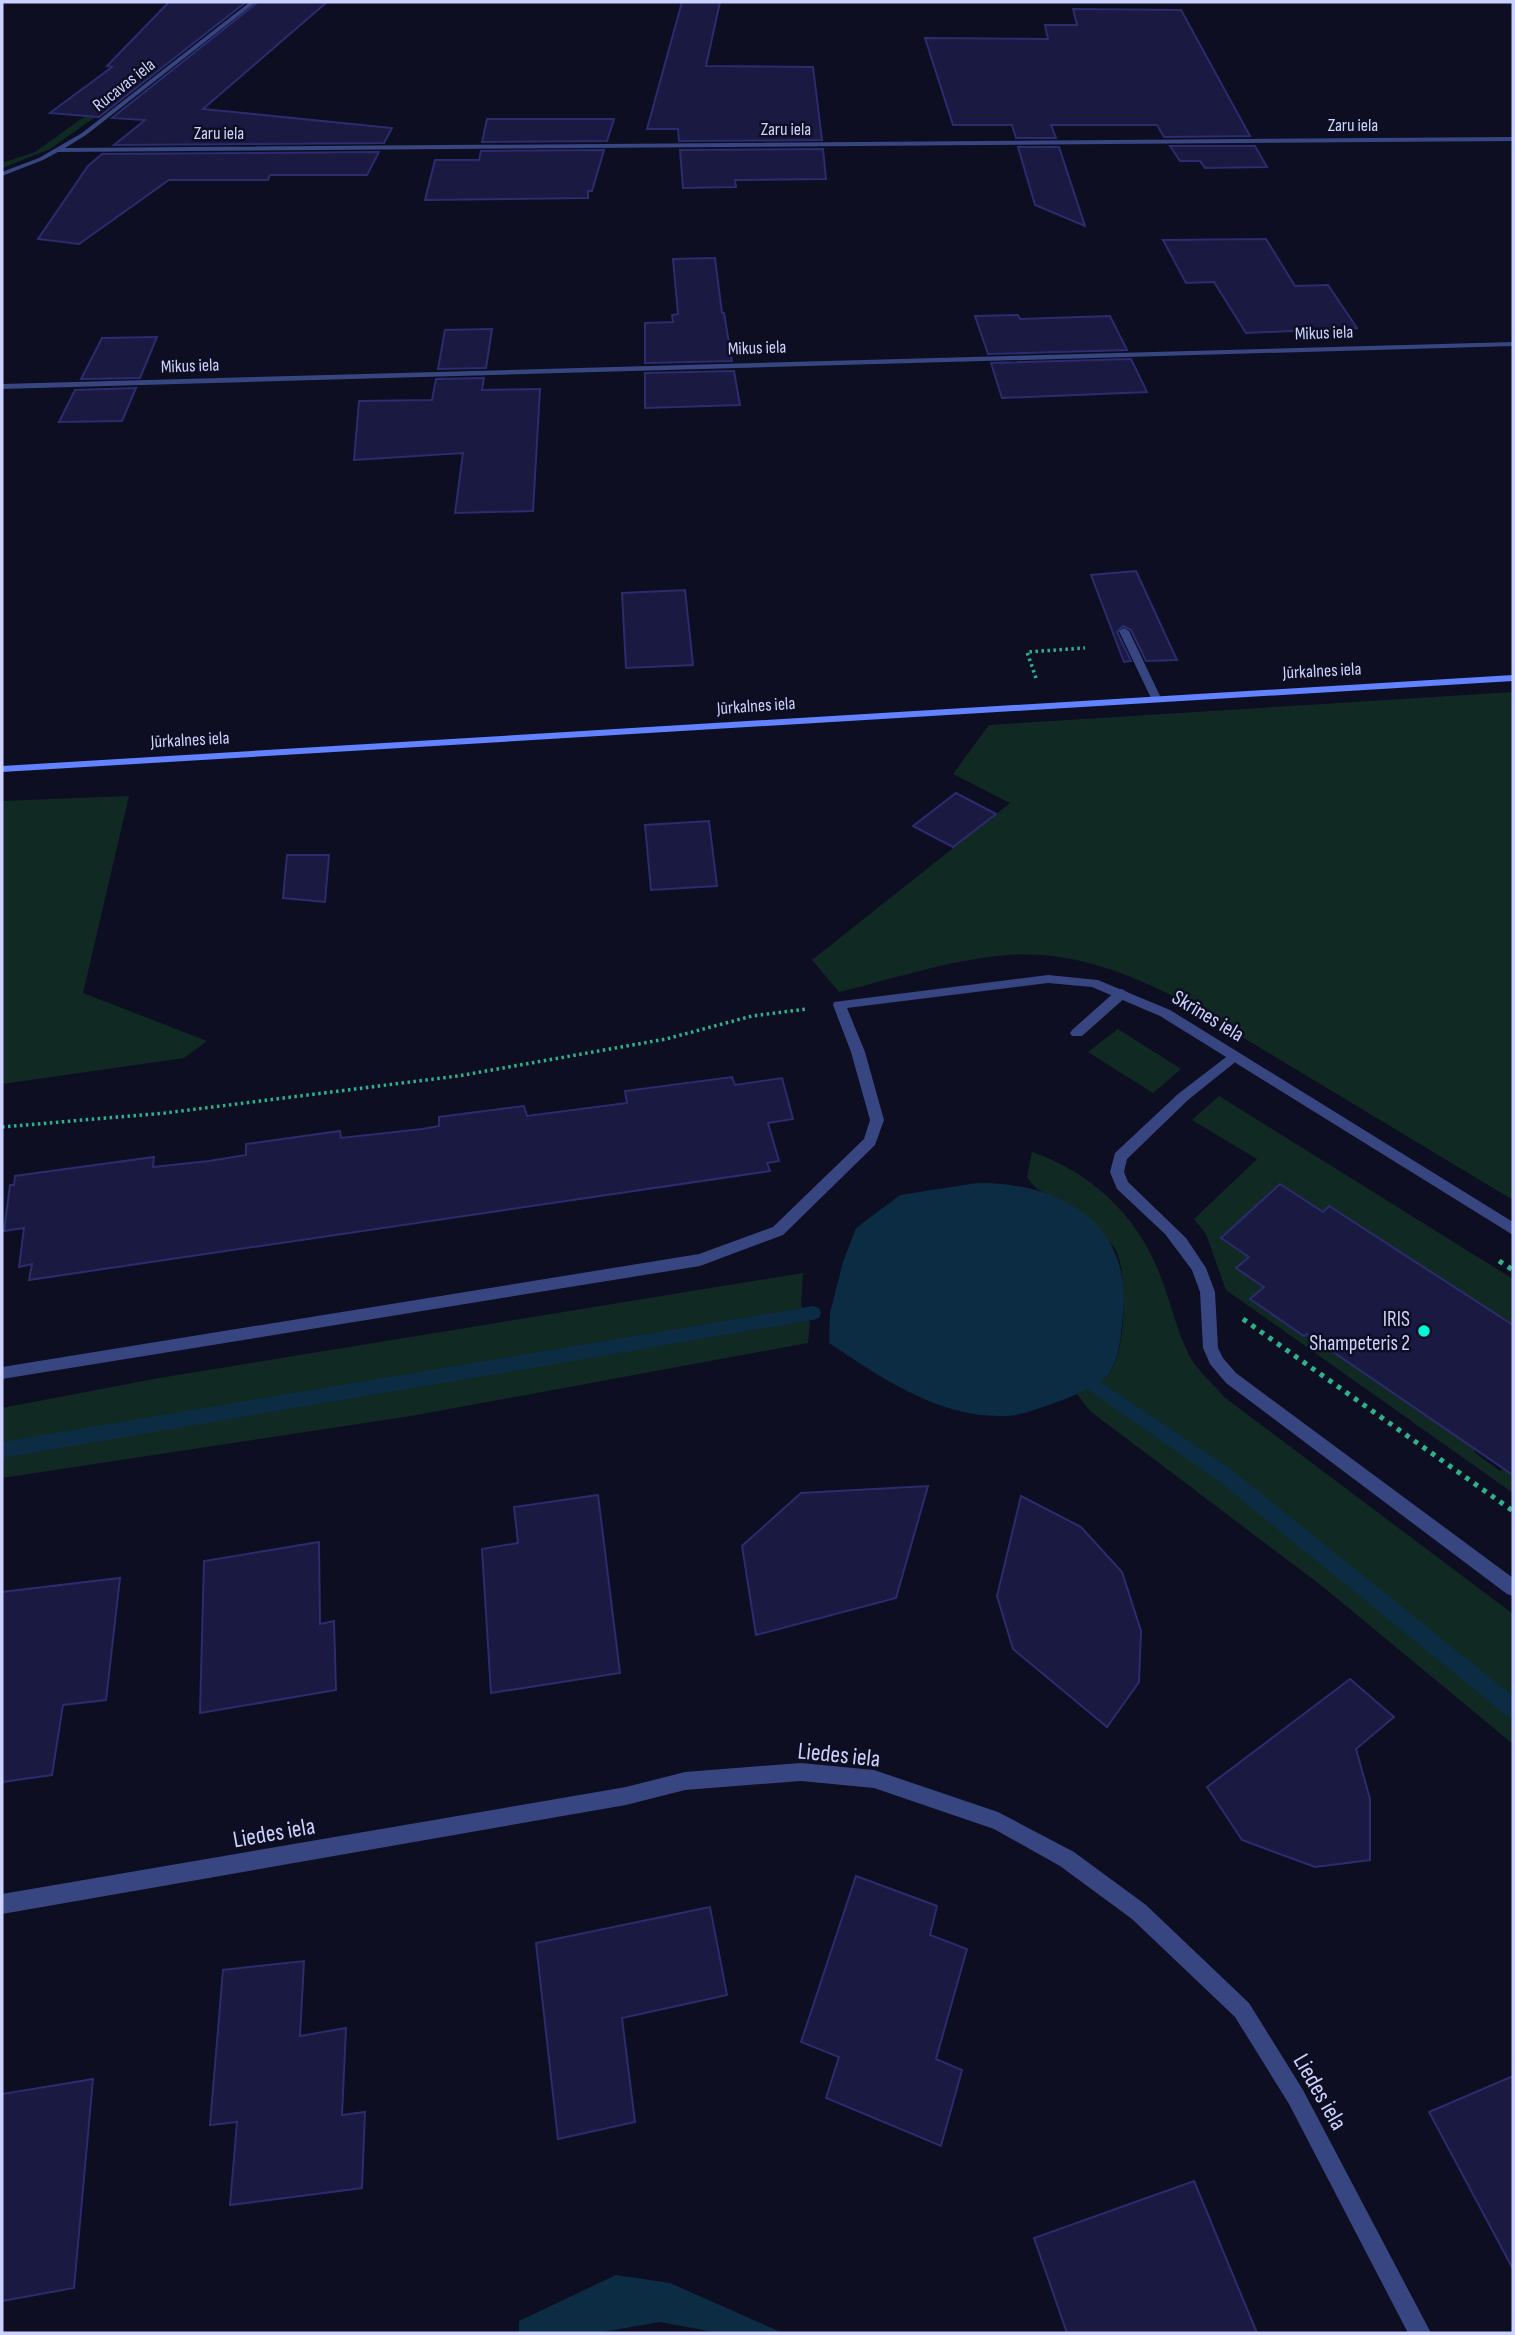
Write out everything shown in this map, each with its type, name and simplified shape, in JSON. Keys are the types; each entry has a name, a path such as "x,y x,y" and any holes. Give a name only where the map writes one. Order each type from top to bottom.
{"street":[{"name":"Rucavas iela","path":"2,174 59,150 253,2"},
{"name":"Zaru iela","path":"59,150 1513,139"},
{"name":"Mikus iela","path":"2,387 1513,344"},
{"path":"1124,631 1156,698"},
{"name":"Jūrkalnes iela","path":"2,769 1513,678"},
{"name":"Skrīnes iela","path":"839,1005 1048,979 1094,983 1165,1013 1513,1229"},
{"path":"1077,1033 1122,993"},
{"path":"2,1373 700,1260 778,1231 870,1141 877,1120 858,1052 839,1005"},
{"path":"1234,1056 1183,1097 1120,1157 1117,1172 1122,1185 1193,1255 1207,1293 1211,1350 1214,1358 1231,1378 1513,1588"},
{"name":"Liedes iela","path":"2,1904 626,1796 685,1781 801,1772 874,1779 998,1821 1067,1859 1139,1912 1242,2010 1296,2097 1420,2333"}],"path":[{"path":"1047,705 1027,652 1085,648"},
{"path":"2,1127 165,1113 458,1076 666,1039 752,1016 839,1005"},
{"path":"1207,1293 1513,1511"}],"green space":[{"path":"101,105 108,108 50,149 2,168 2,163 35,152"},
{"path":"1513,692 1513,1200 1179,999 1113,970 1079,960 1043,955 993,957 940,966 839,992 812,960 1010,803 953,774 989,725"},
{"path":"129,796 83,993 207,1041 184,1058 2,1084 2,801"},
{"path":"1118,1029 1181,1069 1153,1093 1088,1052"},
{"path":"1219,1096 1513,1279 1513,1324 1501,1316 1493,1325 1447,1282 1410,1258 1404,1262 1363,1228 1330,1206 1249,1257 1237,1269 1264,1287 1251,1300 1304,1336 1323,1318 1490,1432 1474,1452 1500,1471 1503,1469 1513,1476 1513,1493 1226,1290 1206,1234 1194,1219 1257,1159 1192,1120"},
{"path":"1032,1152 1074,1171 1093,1184 1125,1215 1151,1254 1190,1357 1224,1397 1513,1614 1513,1744 1322,1586 1090,1411 1077,1394 1109,1374 1119,1349 1124,1311 1119,1258 1114,1247 1086,1221 1061,1201 1034,1186 1027,1177"},
{"path":"803,1273 801,1305 810,1323 808,1343 411,1416 2,1478 2,1408 159,1378"}],"water":[{"path":"977,1183 1036,1190 1062,1200 1085,1214 1103,1233 1116,1255 1123,1283 1121,1337 1110,1372 1101,1381 1080,1393 1039,1408 1003,1416 979,1415 933,1403 890,1382 829,1343 830,1313 843,1262 856,1228 900,1195"},
{"path":"616,2275 670,2283 783,2333 719,2333 660,2322 597,2333 519,2333 519,2321"}],"building":[{"path":"169,2 246,2 99,117 50,113 112,67 107,66"},
{"path":"258,2 327,2 203,109 392,128 384,143 114,145 145,120 112,118"},
{"path":"682,2 720,2 706,66 813,67 822,140 679,141 678,129 647,129"},
{"path":"1073,9 1181,10 1250,136 1164,137 1157,125 1051,125 1056,138 1016,138 1012,125 953,125 925,38 1048,39 1045,25 1077,25"},
{"path":"487,119 614,119 607,141 482,142"},
{"path":"1170,146 1255,146 1267,167 1205,168 1200,161 1180,161"},
{"path":"1018,147 1059,147 1085,226 1035,205"},
{"path":"823,149 826,179 735,180 736,187 683,188 680,150"},
{"path":"604,150 592,191 588,191 588,198 425,200 435,160 479,160 481,151"},
{"path":"379,152 367,175 270,175 268,180 169,180 79,244 38,239 88,166 102,154"},
{"path":"1266,239 1295,286 1328,285 1357,328 1246,333 1214,282 1186,283 1163,240"},
{"path":"715,258 732,361 645,363 645,323 673,322 672,315 678,314 673,259"},
{"path":"1018,315 1020,319 1110,316 1127,350 988,354 975,316"},
{"path":"492,329 486,368 438,369 445,330"},
{"path":"157,337 140,378 81,379 102,338"},
{"path":"1131,359 1147,392 1002,398 991,363"},
{"path":"734,371 740,405 645,408 645,373"},
{"path":"484,378 482,390 540,389 533,511 455,513 463,453 354,460 359,401 432,400 436,379"},
{"path":"136,388 122,421 59,422 75,390"},
{"path":"1136,571 1177,660 1146,661 1131,630 1123,626 1117,632 1131,661 1124,662 1091,575"},
{"path":"685,590 693,665 626,668 622,593"},
{"path":"956,793 996,814 953,847 913,826"},
{"path":"709,821 717,886 651,890 645,825"},
{"path":"287,855 329,855 325,902 283,898"},
{"path":"732,1077 735,1085 782,1078 793,1119 768,1123 779,1161 767,1163 770,1171 29,1280 32,1264 19,1267 24,1228 4,1231 10,1185 14,1185 15,1176 154,1157 153,1167 209,1161 246,1155 246,1144 340,1131 341,1138 422,1129 439,1126 439,1117 524,1106 527,1116 627,1103 625,1091"},
{"name":"IRIS Shampeteris 2","path":"1280,1184 1323,1212 1329,1206 1513,1325 1513,1475 1307,1334 1304,1336 1250,1299 1264,1287 1236,1268 1249,1257 1221,1238"},
{"path":"928,1486 896,1598 756,1635 742,1546 801,1493"},
{"path":"598,1495 620,1673 491,1693 482,1549 518,1543 514,1507"},
{"path":"1021,1496 1081,1527 1122,1572 1141,1631 1139,1682 1107,1727 1013,1649 997,1596"},
{"path":"319,1542 320,1624 334,1621 336,1690 200,1713 204,1561"},
{"path":"120,1578 106,1700 63,1705 52,1775 2,1782 2,1592"},
{"path":"1350,1679 1394,1717 1356,1749 1370,1799 1370,1860 1315,1867 1242,1840 1207,1787"},
{"path":"856,1876 937,1906 930,1935 967,1949 936,2059 962,2070 941,2146 826,2098 839,2057 801,2042"},
{"path":"710,1907 727,1995 622,2018 635,2122 558,2139 536,1943"},
{"path":"304,1961 300,2036 346,2028 342,2115 365,2112 362,2188 230,2205 237,2122 210,2125 223,1970"},
{"path":"1513,2076 1513,2269 1429,2112"},
{"path":"93,2079 74,2288 2,2301 2,2094"},
{"path":"1194,2181 1257,2333 1067,2333 1034,2238"}],"waterway":[{"path":"2,1450 813,1313"},
{"path":"1093,1384 1222,1473 1513,1708"}],"place":[{"name":"IRIS Shampeteris 2","path":"1424,1331"}]}
